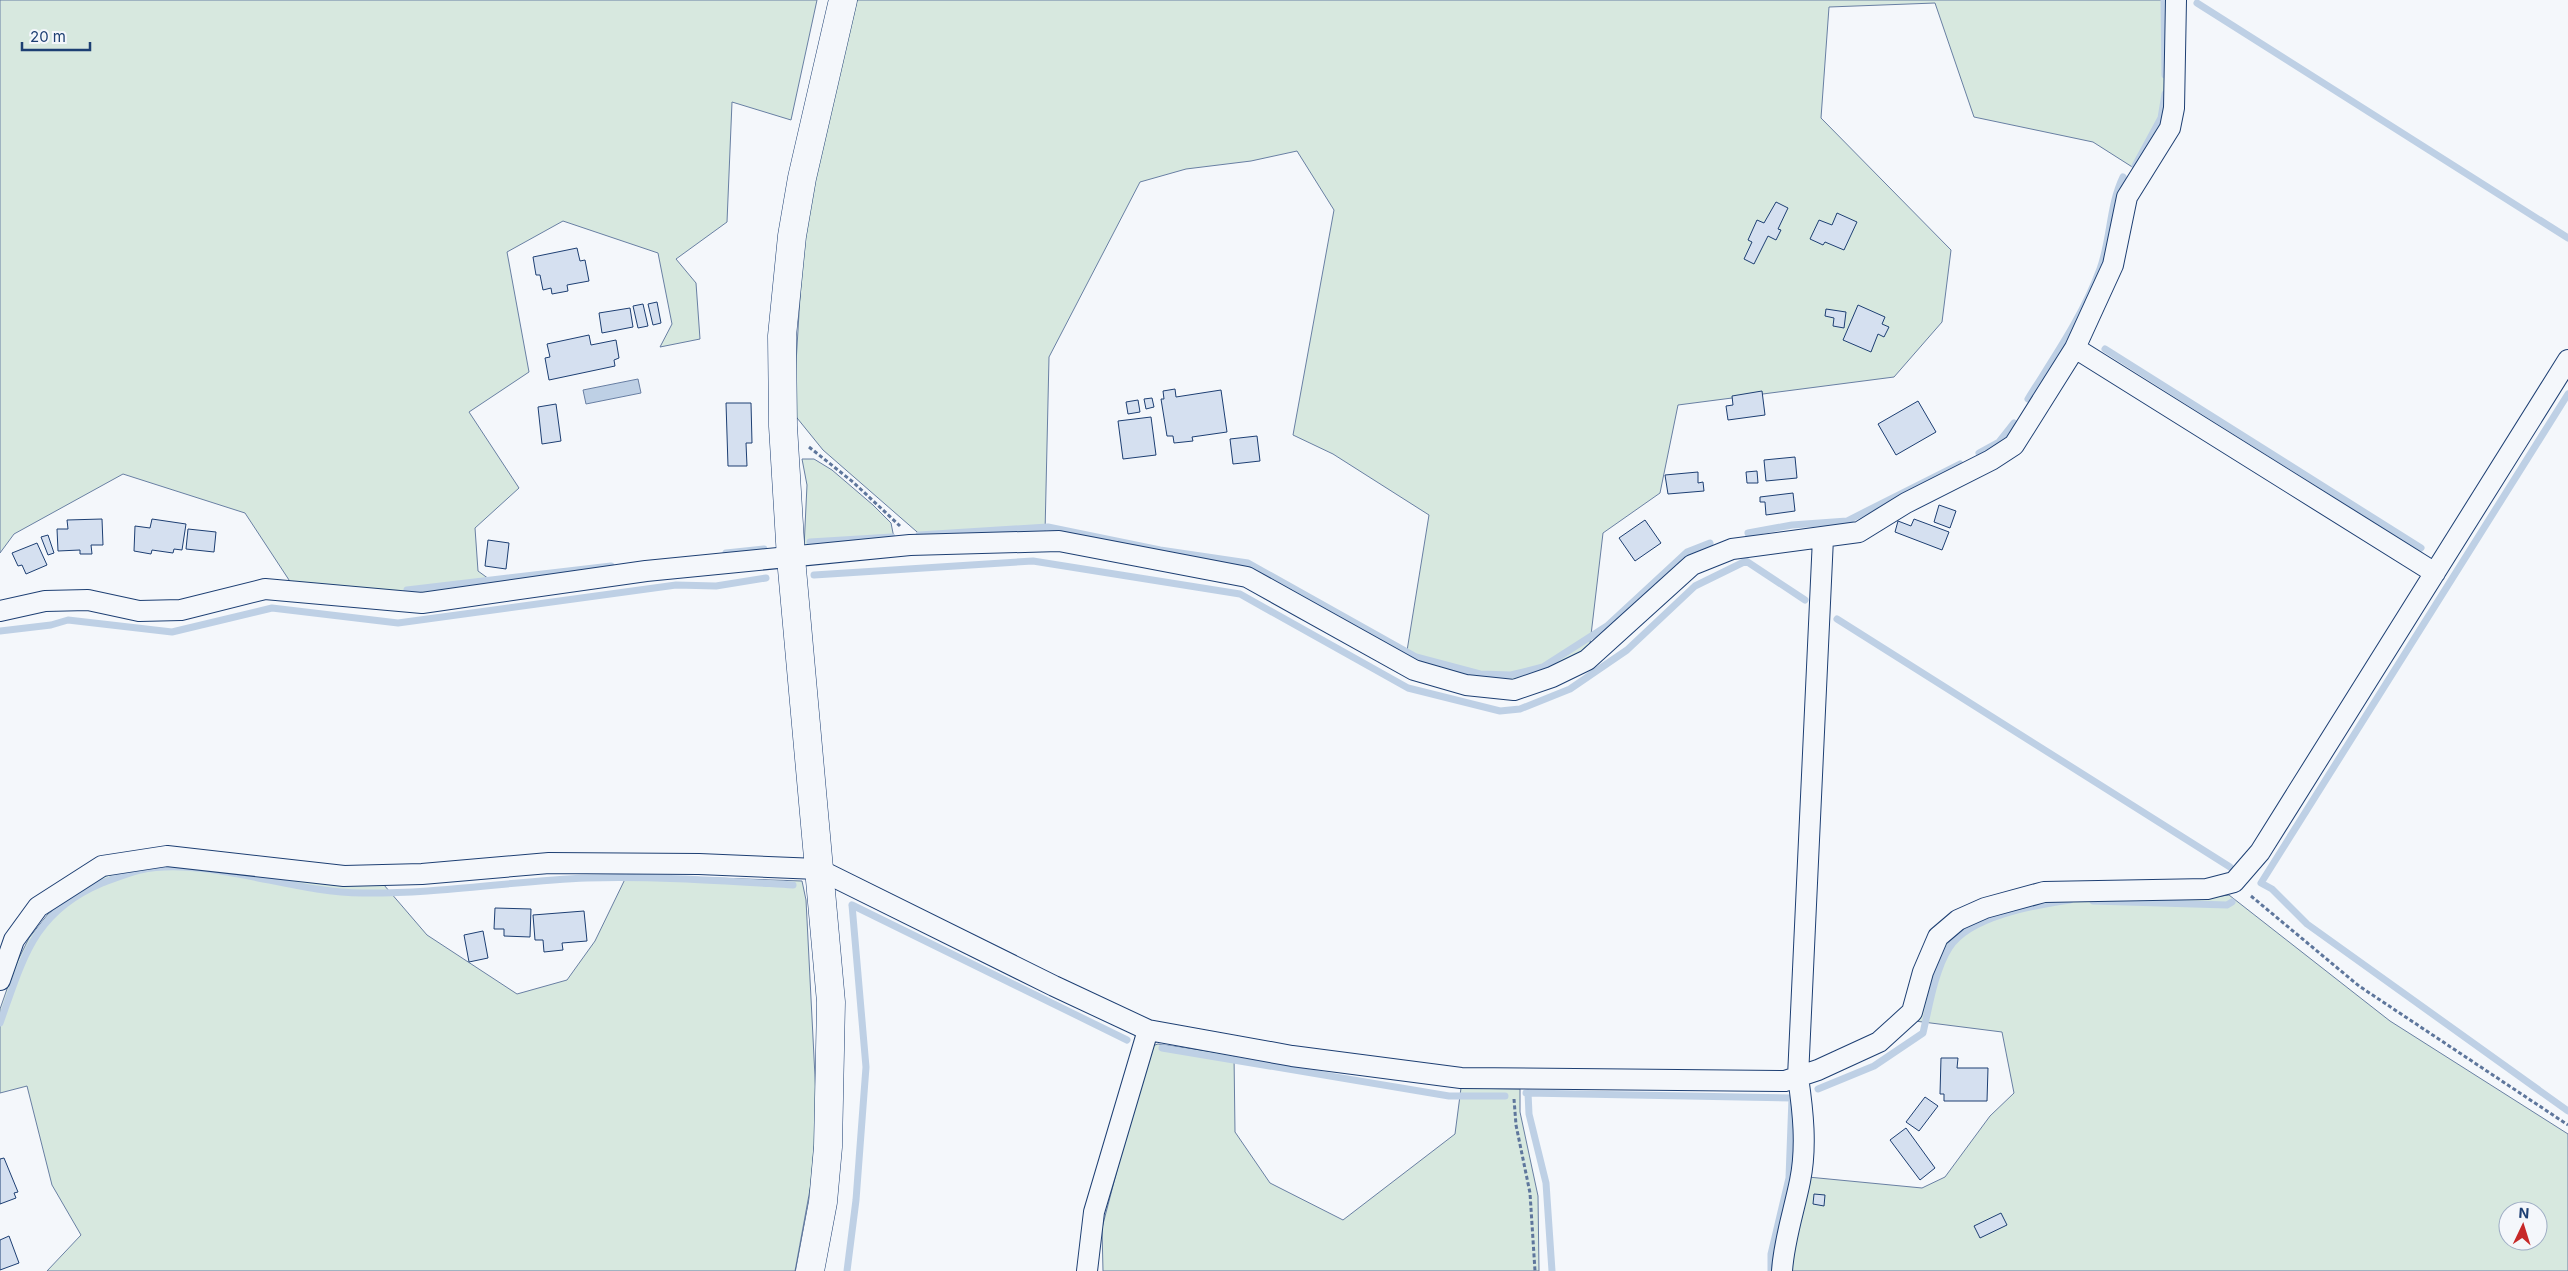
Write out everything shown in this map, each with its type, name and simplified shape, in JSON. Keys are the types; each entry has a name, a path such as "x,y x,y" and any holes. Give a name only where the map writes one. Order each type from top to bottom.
{"street":[{"path":"810,1271 823,1202 828,1147 831,1002 790,558 783,426 782,336 792,236 815,113 843,0"},
{"path":"0,611 45,601 88,600 139,610 181,610 265,589 422,603 646,571 910,545 1059,541 1247,577 1414,670 1466,685 1514,690 1552,678 1587,660 1692,565 1732,549 1859,532 1906,503 1992,460 2014,445 2074,348 2113,265 2127,197 2170,128 2174,108 2176,0"},
{"path":"2074,348 2435,573"},
{"path":"0,980 14,940 38,907 102,866 167,856 344,876 422,874 549,863 699,864 818,869 1054,986 1148,1030 1292,1056 1460,1078 1785,1081 1880,1042 1912,1012 1923,972 1938,937 1958,920 1978,911 2044,892 2206,889 2234,882 2260,852 2568,360"},
{"path":"1782,1271 1783,1252 1800,1179 1804,1120 1798,1077 1823,538"},
{"path":"1086,1271 1094,1212 1148,1030"}],"path":[{"path":"783,426 895,519 906,533 910,545"},
{"path":"2234,882 2358,986 2568,1125"},
{"path":"1514,1079 1515,1115 1530,1193 1535,1271"}],"shaded area":[{"path":"0,0 817,0 791,120 732,102 727,222 676,259 696,283 700,339 660,347 672,324 658,253 563,221 507,252 529,372 469,412 519,488 475,528 478,571 500,587 421,596 291,583 245,513 123,474 14,534 0,553"},
{"path":"857,0 2168,0 2164,123 2137,170 2093,142 1974,117 1935,3 1829,7 1821,118 1951,250 1942,322 1894,377 1678,405 1660,493 1603,533 1589,652 1512,681 1468,677 1406,657 1429,515 1333,454 1293,435 1334,210 1297,151 1251,161 1186,169 1140,182 1049,357 1045,533 924,538 823,450 793,413 803,247 820,153"},
{"path":"802,459 814,459 832,470 873,505 891,523 895,543 804,548 807,485"},
{"path":"179,864 335,884 384,885 427,935 517,994 567,980 595,941 627,875 802,881 806,900 817,1116 811,1184 795,1271 47,1271 81,1235 52,1185 27,1086 0,1093 0,1009 15,966 29,938 48,914 102,877 140,868"},
{"path":"2229,895 2390,1021 2568,1134 2568,1271 1790,1271 1808,1177 1922,1188 1945,1177 1990,1116 2014,1093 2002,1032 1915,1021 1941,949 1958,927 2013,907 2067,898 2199,899"},
{"path":"1158,1044 1234,1055 1235,1132 1270,1183 1343,1220 1455,1134 1461,1088 1520,1089 1520,1112 1538,1196 1539,1271 1103,1271 1102,1228 1149,1047"}],"water":[{"path":"638,379 641,393 586,404 583,390"}],"building":[{"path":"1776,202 1788,208 1778,229 1781,230 1776,240 1768,236 1754,264 1744,259 1752,242 1748,240 1757,220 1764,223"},
{"path":"1837,213 1857,222 1844,250 1825,242 1823,245 1810,239 1819,220 1832,225"},
{"path":"577,248 580,261 585,260 589,281 567,285 568,291 552,294 551,288 543,290 540,275 536,275 533,257"},
{"path":"657,302 661,323 653,325 648,304"},
{"path":"643,304 648,326 638,328 633,306"},
{"path":"1858,305 1885,317 1882,324 1889,327 1884,337 1878,334 1871,352 1843,340"},
{"path":"630,308 633,327 602,333 599,313"},
{"path":"1826,309 1846,312 1844,328 1833,326 1834,318 1825,316"},
{"path":"589,335 591,345 616,340 619,358 614,360 615,366 549,380 545,358 550,357 547,344"},
{"path":"1175,389 1176,397 1221,390 1227,432 1192,437 1193,441 1174,443 1173,436 1167,436 1161,399 1164,399 1163,391"},
{"path":"1762,391 1765,415 1728,420 1726,406 1733,405 1732,396"},
{"path":"1152,398 1154,407 1146,409 1144,399"},
{"path":"1138,400 1140,412 1128,414 1126,402"},
{"path":"1918,401 1936,432 1896,455 1878,424"},
{"path":"726,403 751,403 752,443 746,443 747,466 728,466"},
{"path":"556,404 561,441 542,444 538,407"},
{"path":"1151,417 1156,455 1123,459 1118,421"},
{"path":"1257,436 1260,461 1233,464 1230,439"},
{"path":"1795,457 1797,478 1766,481 1764,460"},
{"path":"1757,471 1758,483 1747,483 1746,472"},
{"path":"1698,472 1698,483 1703,482 1704,491 1668,494 1665,475"},
{"path":"1793,493 1795,511 1766,515 1765,502 1760,502 1760,497"},
{"path":"1939,505 1956,511 1950,528 1934,522"},
{"path":"102,519 103,545 91,545 92,554 80,554 80,550 58,551 57,529 68,529 67,520"},
{"path":"152,519 186,524 182,550 174,549 173,553 152,550 151,554 134,551 135,526 150,528"},
{"path":"1914,519 1949,532 1942,550 1895,532 1898,521 1911,526"},
{"path":"1645,520 1661,543 1635,561 1619,538"},
{"path":"188,529 216,532 214,552 186,549"},
{"path":"48,535 54,553 48,555 41,537"},
{"path":"488,540 509,543 506,569 485,566"},
{"path":"37,543 47,565 26,574 22,565 18,566 12,553"},
{"path":"495,908 531,909 530,937 504,936 504,929 494,929"},
{"path":"584,911 587,941 562,943 563,950 544,952 543,940 535,940 533,915"},
{"path":"483,931 488,958 469,962 464,935"},
{"path":"1941,1058 1958,1058 1957,1068 1988,1068 1987,1101 1944,1101 1944,1094 1940,1094"},
{"path":"1925,1097 1938,1106 1919,1131 1906,1122"},
{"path":"1906,1128 1935,1168 1920,1180 1890,1140"},
{"path":"4,1158 18,1192 14,1193 16,1198 0,1204 0,1159"},
{"path":"1814,1194 1825,1195 1824,1206 1813,1204"},
{"path":"2001,1213 2007,1225 1980,1238 1974,1226"},
{"path":"9,1236 19,1263 0,1270 0,1240"}],"waterway":[{"path":"2164,0 2165,75"},
{"path":"2197,3 2568,238"},
{"path":"2135,166 2161,118 2165,94"},
{"path":"2028,399 2067,336 2093,286 2104,258 2112,211 2123,177"},
{"path":"2105,349 2421,548"},
{"path":"2568,394 2261,883 2272,889 2307,924 2568,1111"},
{"path":"1979,453 1999,442 2014,423"},
{"path":"1748,533 1792,525 1847,521 1960,464"},
{"path":"919,535 1048,527 1160,550 1248,563 1416,657 1480,674 1511,675 1543,667 1607,626 1687,552 1710,543"},
{"path":"810,542 892,537"},
{"path":"726,553 764,549"},
{"path":"814,575 1033,561 1240,594 1408,688 1500,711 1520,709 1570,689 1627,650 1695,586 1746,561 1805,600"},
{"path":"407,590 611,566"},
{"path":"0,631 51,625 68,620 172,632 272,608 398,623 676,585 716,586 766,578"},
{"path":"1837,619 2230,867"},
{"path":"0,1023 24,958 45,923 60,908 79,895 102,883 140,870 166,867 193,868 221,871 307,887 362,893 390,893 587,878 664,878 793,885"},
{"path":"1818,1089 1874,1066 1923,1033 1940,967 1949,948 1959,937 1971,928 2004,914 2039,905 2070,900"},
{"path":"2093,901 2227,905 2232,902"},
{"path":"852,905 1127,1040"},
{"path":"847,1271 856,1200 866,1067 852,905"},
{"path":"1162,1048 1449,1096 1505,1096"},
{"path":"1526,1093 1792,1098 1789,1178 1771,1254 1771,1271"},
{"path":"1528,1093 1529,1114 1546,1183 1552,1271"}]}
